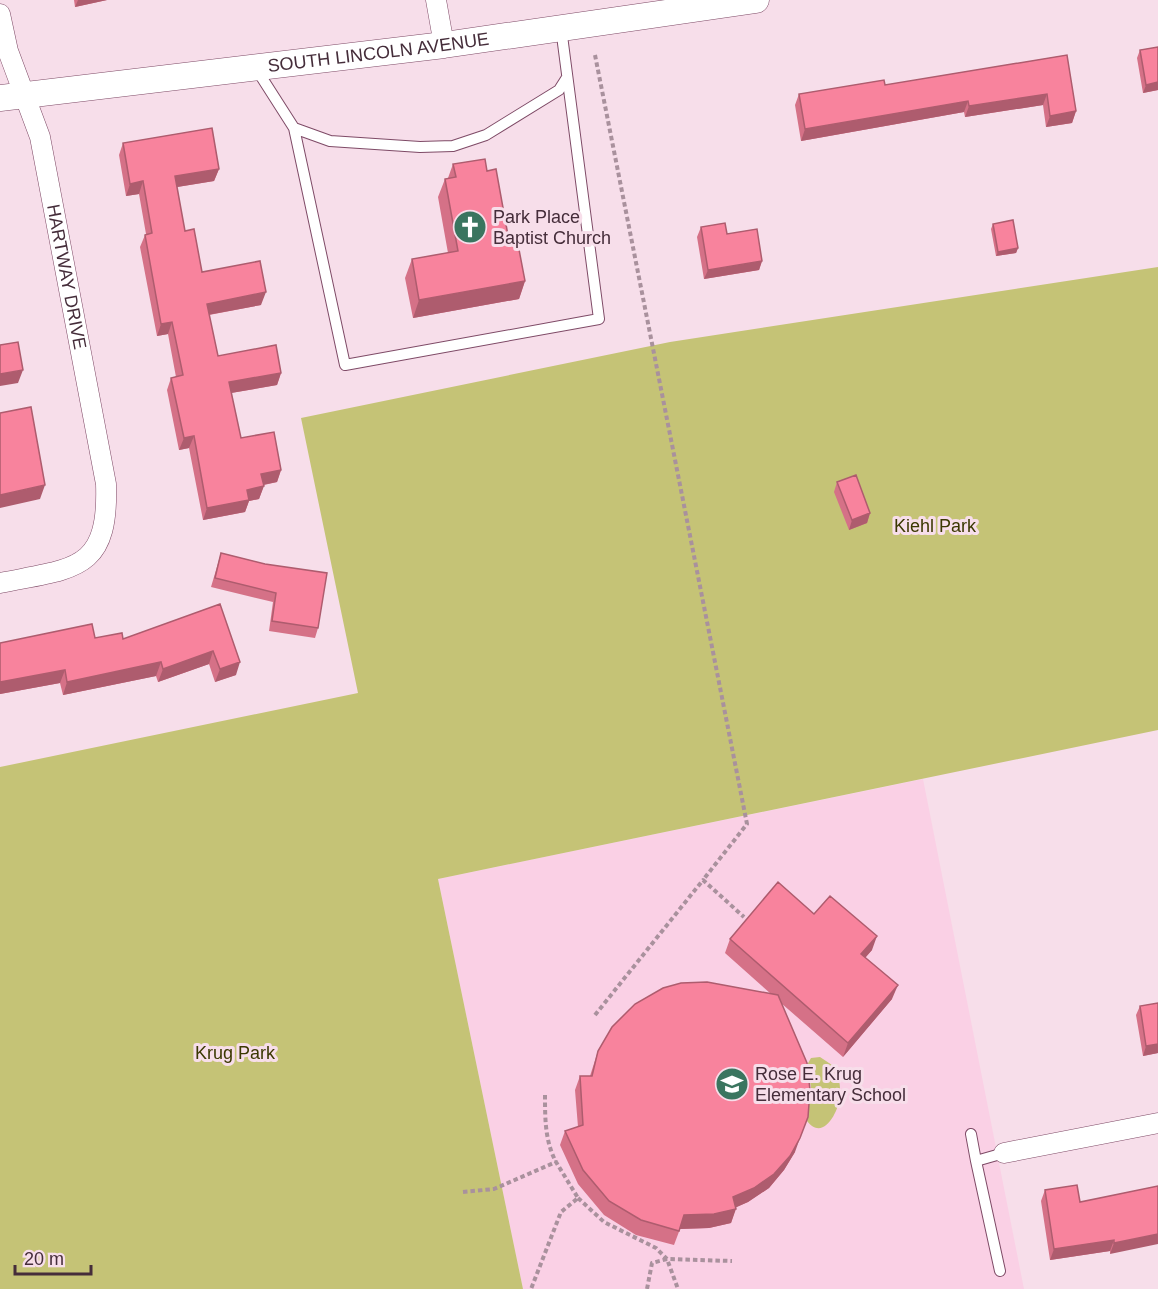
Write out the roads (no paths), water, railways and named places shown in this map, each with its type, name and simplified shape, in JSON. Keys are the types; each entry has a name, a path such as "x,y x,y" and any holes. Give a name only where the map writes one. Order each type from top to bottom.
{"street":[{"path":"436,0 444,45"},
{"name":"SOUTH LINCOLN AVENUE","path":"12,97 444,45 756,0"},
{"name":"HARTWAY DRIVE","path":"0,14 8,51 12,97 40,137 106,484 107,516 100,542 86,560 53,572 0,583"},
{"path":"1004,1154 1158,1123"}],"lane":[{"path":"254,67 294,128 345,365 599,319 561,28"},
{"path":"294,128 330,141 420,147 453,146 486,135 507,123 559,90 566,78"},
{"path":"972,1134 1000,1271"},
{"path":"976,1161 1004,1154"}],"place":[{"name":"Park Place Baptist Church","path":"470,227"},
{"name":"Rose E. Krug Elementary School","path":"732,1084"}],"park label":[{"name":"Kiehl Park","path":"935,526"},
{"name":"Krug Park","path":"235,1053"}]}
